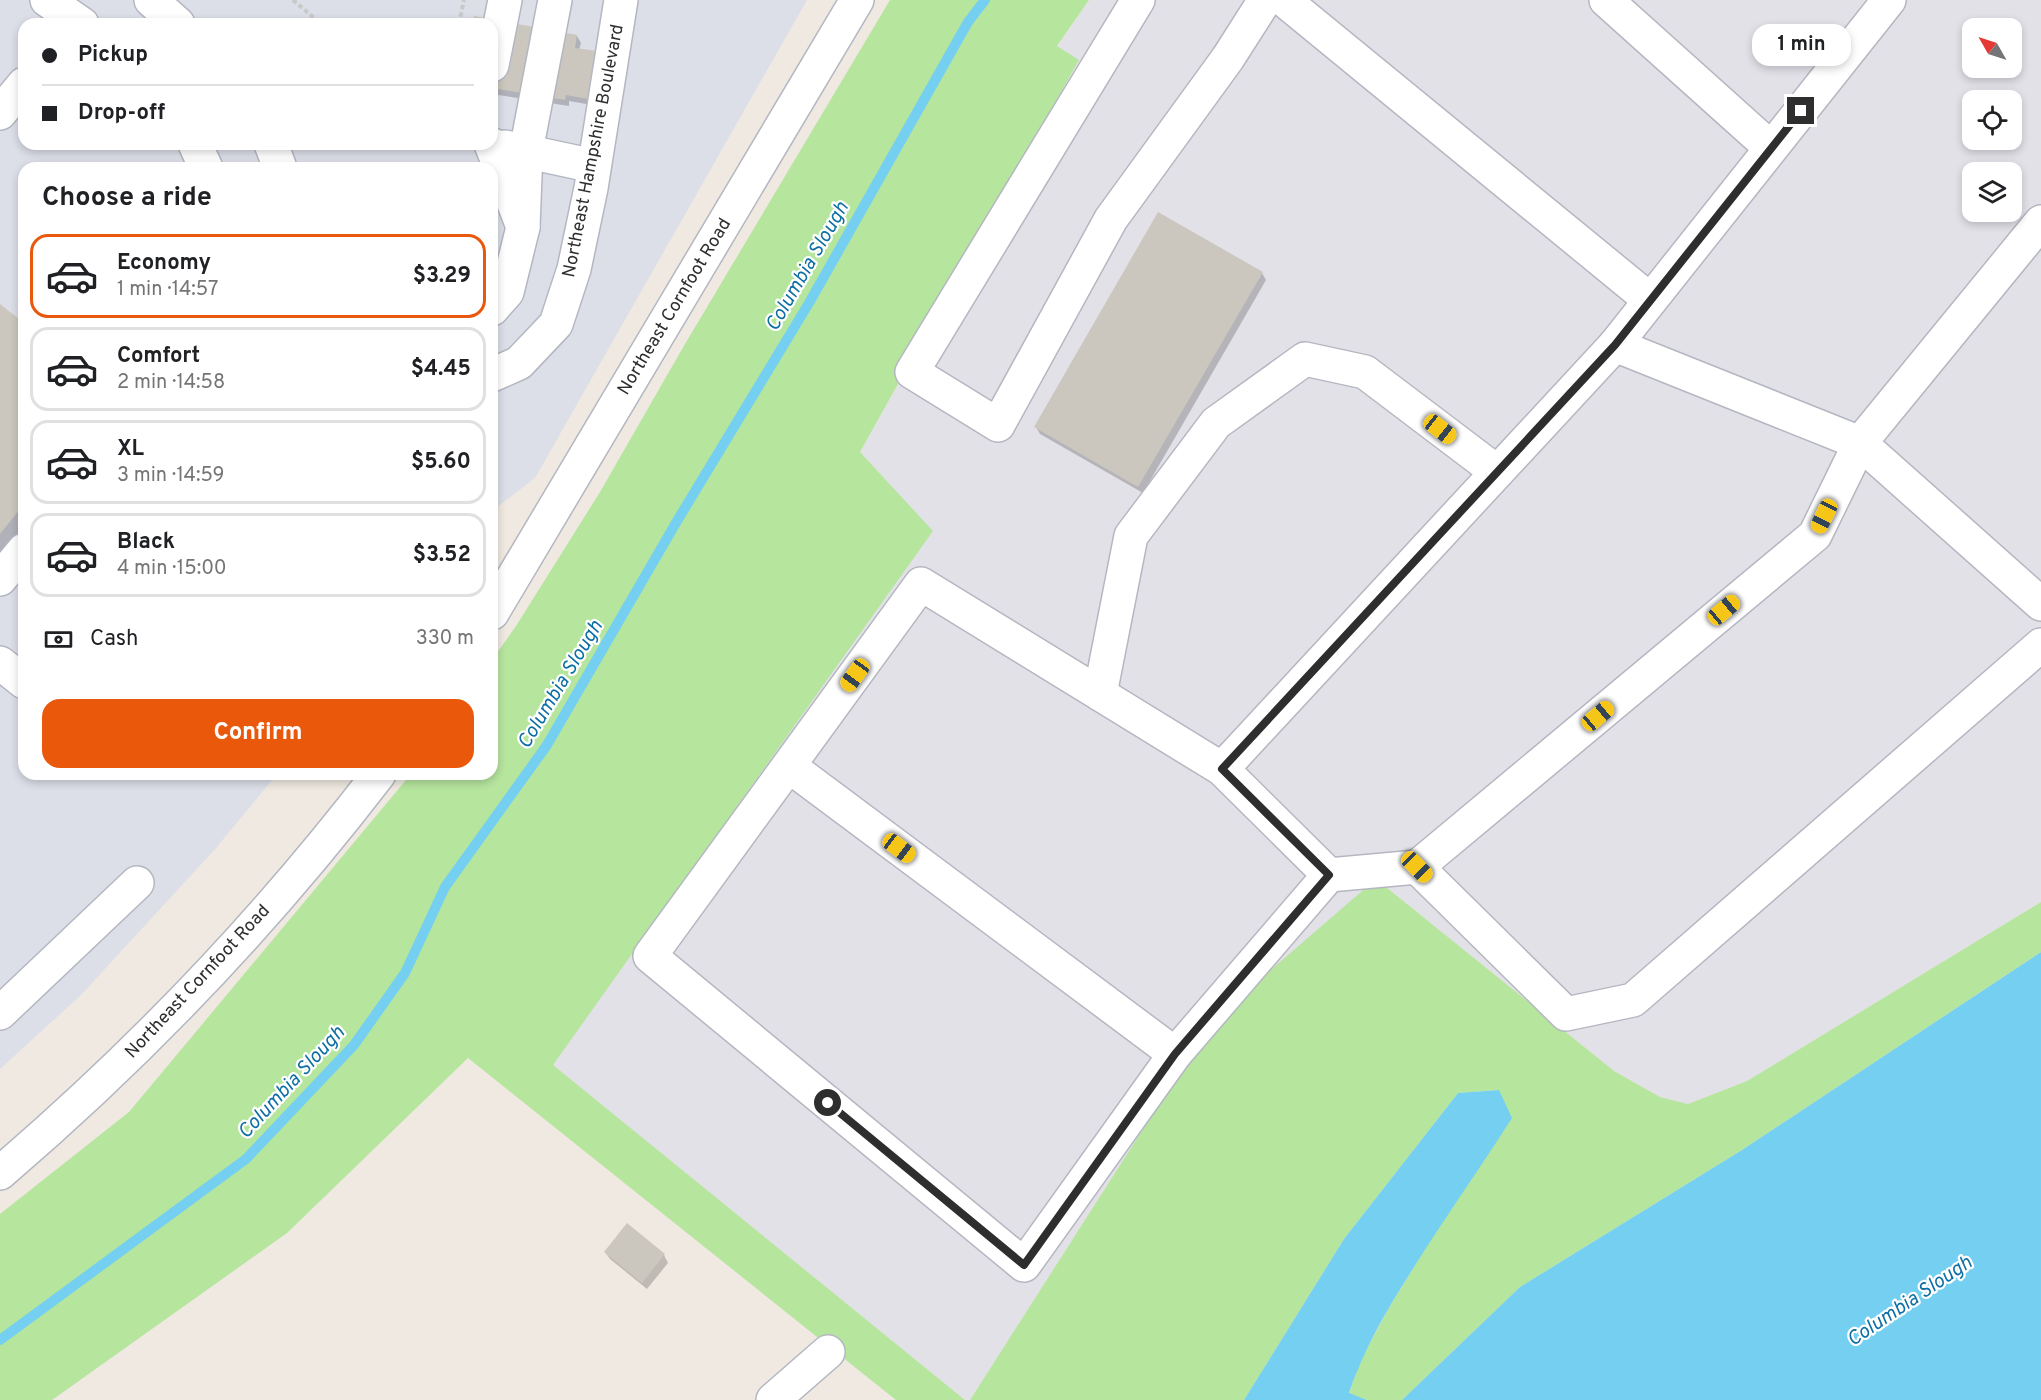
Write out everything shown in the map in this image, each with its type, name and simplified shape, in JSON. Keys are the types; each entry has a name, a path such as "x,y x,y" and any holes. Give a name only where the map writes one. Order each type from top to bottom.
{"street":[{"path":"47,0 81,17"},
{"path":"151,0 171,18"},
{"path":"498,35 505,0"},
{"path":"498,302 507,292 523,227 526,151 555,0"},
{"name":"Northeast Hampshire Boulevard","path":"498,372 519,363 556,324 574,269 594,166 621,0"},
{"name":"Northeast Cornfoot Road","path":"498,603 857,0"},
{"path":"1138,0 912,372 998,425 1111,219 1228,58 1265,0"},
{"path":"1284,0 1650,300"},
{"path":"1605,0 1771,148"},
{"path":"1222,769 1615,345 1889,0"},
{"path":"0,113 18,91"},
{"path":"498,145 594,166"},
{"path":"498,162 523,227"},
{"path":"1329,875 1222,769 921,584 650,957 1024,1265 1175,1054 1329,875 1417,867 1815,535 1860,443 2041,222"},
{"path":"1615,345 1860,443 2041,604"},
{"path":"1100,694 1131,536 1216,423 1305,358 1365,372 1497,472"},
{"path":"0,579 18,557"},
{"path":"1417,867 1566,1014 1633,1000 2041,645"},
{"path":"0,663 18,677"},
{"path":"789,766 1175,1054"},
{"name":"Northeast Cornfoot Road","path":"0,1173 82,1101 190,994 277,898 374,780"},
{"path":"0,1013 137,883"},
{"path":"773,1400 828,1352"}],"path":[{"path":"293,0 314,18"},
{"path":"460,18 464,0"}],"shaded area":[{"path":"0,0 807,0 535,478 498,506 498,162 18,162 18,780 272,780 216,848 81,995 0,1069"},
{"path":"1089,0 2041,0 2041,902 1747,1081 1688,1104 1660,1097 1614,1071 1376,879 1182,1068 970,1400 965,1400 552,1065 932,531 860,452 1079,61 1057,47"}],"green space":[{"path":"890,0 1089,0 1057,46 1079,60 860,452 933,531 553,1065 965,1400 896,1400 468,1058 287,1233 52,1400 0,1400 0,1214 129,1112 406,780 498,780 498,652 600,492 685,344"},
{"path":"1376,879 1614,1071 1660,1097 1688,1104 1747,1081 2041,902 2041,952 1742,1150 1520,1287 1402,1400 1367,1400 1349,1394 1360,1361 1426,1247 1499,1090 1458,1093 1344,1239 1244,1400 970,1400 1182,1068 1266,974"}],"water":[{"path":"2041,952 2041,1400 1402,1400 1520,1287 1742,1150"},
{"path":"1499,1090 1512,1118 1422,1255 1375,1332 1349,1393 1367,1400 1244,1400 1344,1239 1458,1093"}],"building":[{"path":"498,20 577,35 575,48 597,51 588,99 566,95 565,100 498,89"},
{"path":"1158,212 1263,272 1138,487 1034,427"},
{"path":"0,304 18,318 18,512 0,534"},
{"path":"627,1223 665,1254 642,1283 604,1252"}],"waterway":[{"name":"Columbia Slough","path":"0,1340 246,1159 354,1045 405,973 445,887 547,745 677,521 809,303 968,22 985,0"}],"route":[{"path":"828,1103 1024,1265 1175,1054 1329,875 1222,769 1615,345 1801,111"}]}
